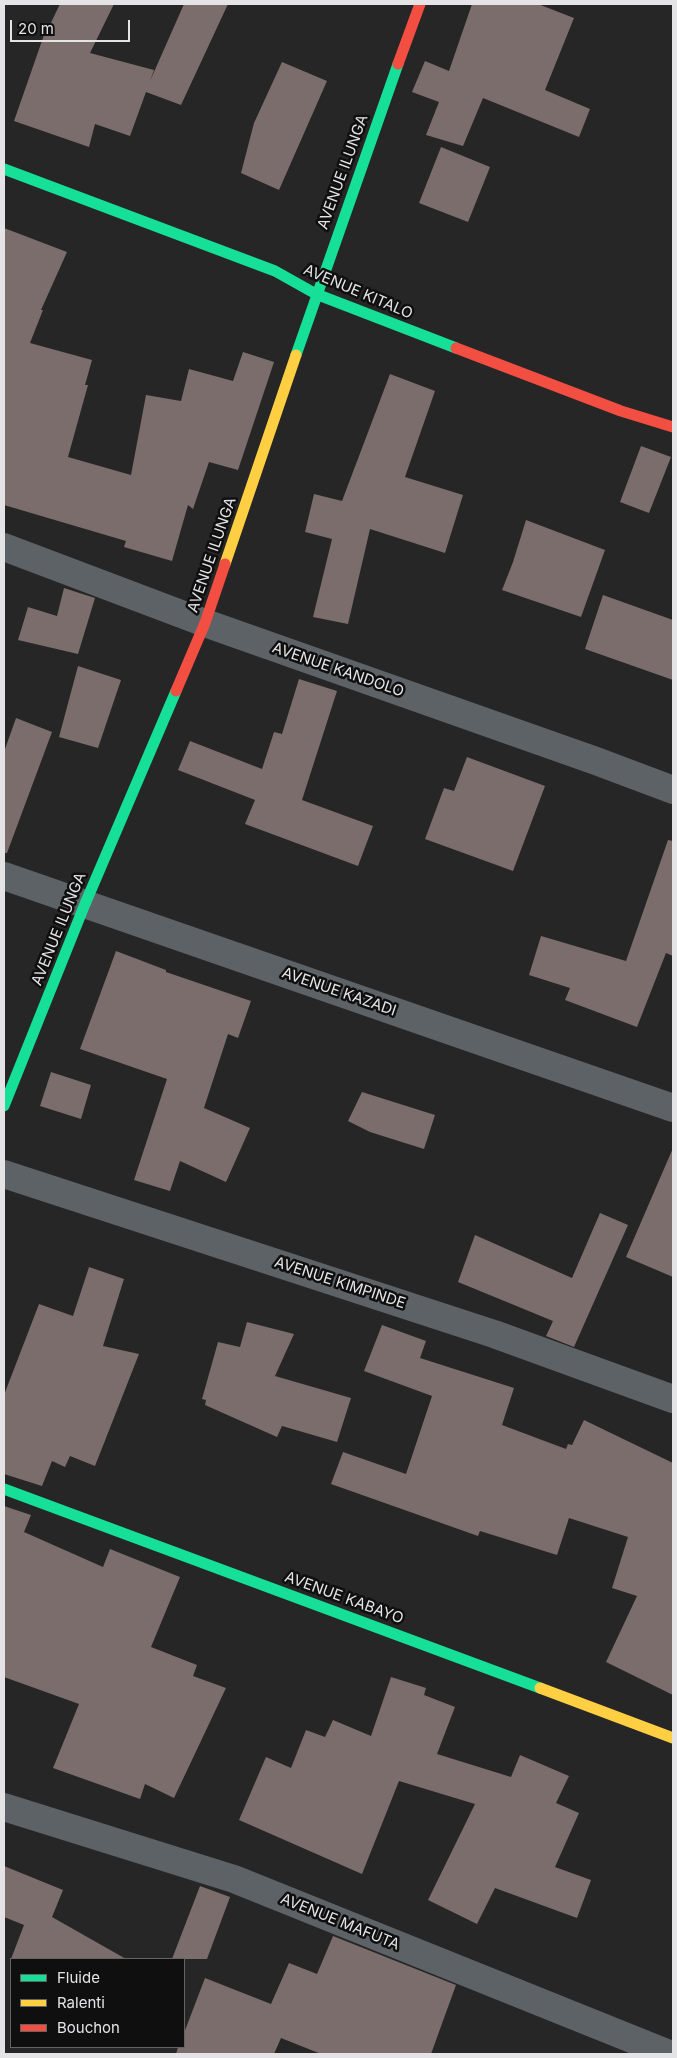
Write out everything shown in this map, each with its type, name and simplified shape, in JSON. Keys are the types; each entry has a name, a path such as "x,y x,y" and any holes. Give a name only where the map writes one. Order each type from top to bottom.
{"street":[{"name":"AVENUE ILUNGA","path":"4,1106 85,904 205,623 316,294 420,4"},
{"name":"AVENUE KITALO","path":"4,169 275,271 316,294 621,411 673,427"},
{"name":"AVENUE KANDOLO","path":"4,547 205,623 596,760 673,790"},
{"name":"AVENUE KAZADI","path":"4,876 673,1108"},
{"name":"AVENUE KIMPINDE","path":"4,1174 494,1334 673,1399"},
{"name":"AVENUE KABAYO","path":"4,1489 329,1608 673,1738"},
{"name":"AVENUE MAFUTA","path":"4,1808 234,1879 669,2054"}],"building":[{"path":"60,4 114,4 90,53 154,70 150,81 184,4 228,4 181,105 146,92 130,136 95,124 89,147 14,121 44,35"},
{"path":"472,4 538,4 574,18 545,90 590,109 579,137 483,98 463,146 426,135 439,102 412,92 425,61 449,71"},
{"path":"282,62 327,81 279,190 241,173 254,123"},
{"path":"441,147 490,167 468,222 419,203"},
{"path":"4,228 67,252 41,310 43,310 30,343 92,360 85,385 88,385 68,457 131,475 146,395 181,401 189,369 233,381 243,352 274,362 238,470 209,462 193,509 188,505 172,561 124,547 126,541 4,505"},
{"path":"390,374 435,391 405,477 463,495 445,553 370,529 348,624 313,617 332,539 305,532 314,494 342,501"},
{"path":"641,446 671,457 649,513 620,502"},
{"path":"526,520 605,550 581,617 502,590"},
{"path":"64,588 95,598 78,654 18,640 28,607 57,616"},
{"path":"603,595 673,620 673,680 585,649"},
{"path":"78,666 121,680 98,748 59,737"},
{"path":"299,679 337,691 302,800 373,826 358,866 245,824 255,800 178,770 190,741 262,769 274,732 282,734"},
{"path":"16,718 52,732 7,853 4,853 4,752"},
{"path":"467,757 545,786 513,871 425,839 444,788 454,791"},
{"path":"668,840 673,841 673,956 666,953 637,1027 565,1000 570,988 529,975 541,936 626,961"},
{"path":"116,951 166,970 166,972 251,1001 238,1038 228,1034 204,1108 250,1128 226,1182 180,1161 170,1191 134,1180 167,1079 80,1049"},
{"path":"51,1072 91,1085 81,1119 40,1106"},
{"path":"362,1092 435,1115 424,1149 370,1132 348,1121"},
{"path":"673,1148 673,1277 626,1257"},
{"path":"600,1213 628,1225 574,1347 546,1336 553,1321 458,1282 475,1235 572,1278"},
{"path":"89,1267 124,1279 103,1346 139,1354 95,1466 70,1456 65,1467 52,1461 42,1486 4,1474 4,1395 39,1304 73,1316"},
{"path":"247,1322 294,1334 275,1376 351,1398 337,1442 282,1426 277,1437 205,1405 206,1400 202,1399 218,1342 240,1347"},
{"path":"382,1325 426,1341 420,1358 514,1388 502,1425 566,1449 568,1444 572,1445 584,1420 673,1463 673,1695 606,1662 637,1596 612,1588 628,1537 569,1518 557,1555 480,1531 478,1536 331,1484 343,1452 406,1474 432,1396 364,1371"},
{"path":"4,1506 31,1515 24,1532 103,1567 110,1549 180,1577 151,1647 197,1665 193,1676 226,1688 174,1798 145,1784 140,1799 53,1768 79,1704 4,1677"},
{"path":"391,1677 426,1688 424,1695 455,1707 437,1754 511,1777 520,1755 569,1776 556,1803 579,1813 555,1867 591,1880 577,1918 495,1888 477,1924 428,1900 475,1804 399,1781 362,1874 239,1820 266,1757 291,1768 306,1730 325,1737 333,1720 371,1736"},
{"path":"4,1866 63,1890 52,1917 124,1958 11,1958 24,1925 4,1917"},
{"path":"200,1886 230,1897 207,1959 172,1958"},
{"path":"333,1936 456,1985 431,2054 321,2054 281,2038 274,2054 176,2054 178,2048 185,2048 185,2030 205,1978 271,2004 289,1963 317,1974"}],"traffic: fast":[{"path":"296,355 398,64"},
{"path":"4,169 275,271 316,294 456,348"},
{"path":"4,1106 85,904 176,691"},
{"path":"4,1489 540,1688"}],"traffic: slow":[{"path":"225,564 296,355"},
{"path":"540,1688 673,1738"}],"traffic: jam":[{"path":"398,64 420,4"},
{"path":"456,348 621,411 673,427"},
{"path":"176,691 205,623 225,564"}]}
